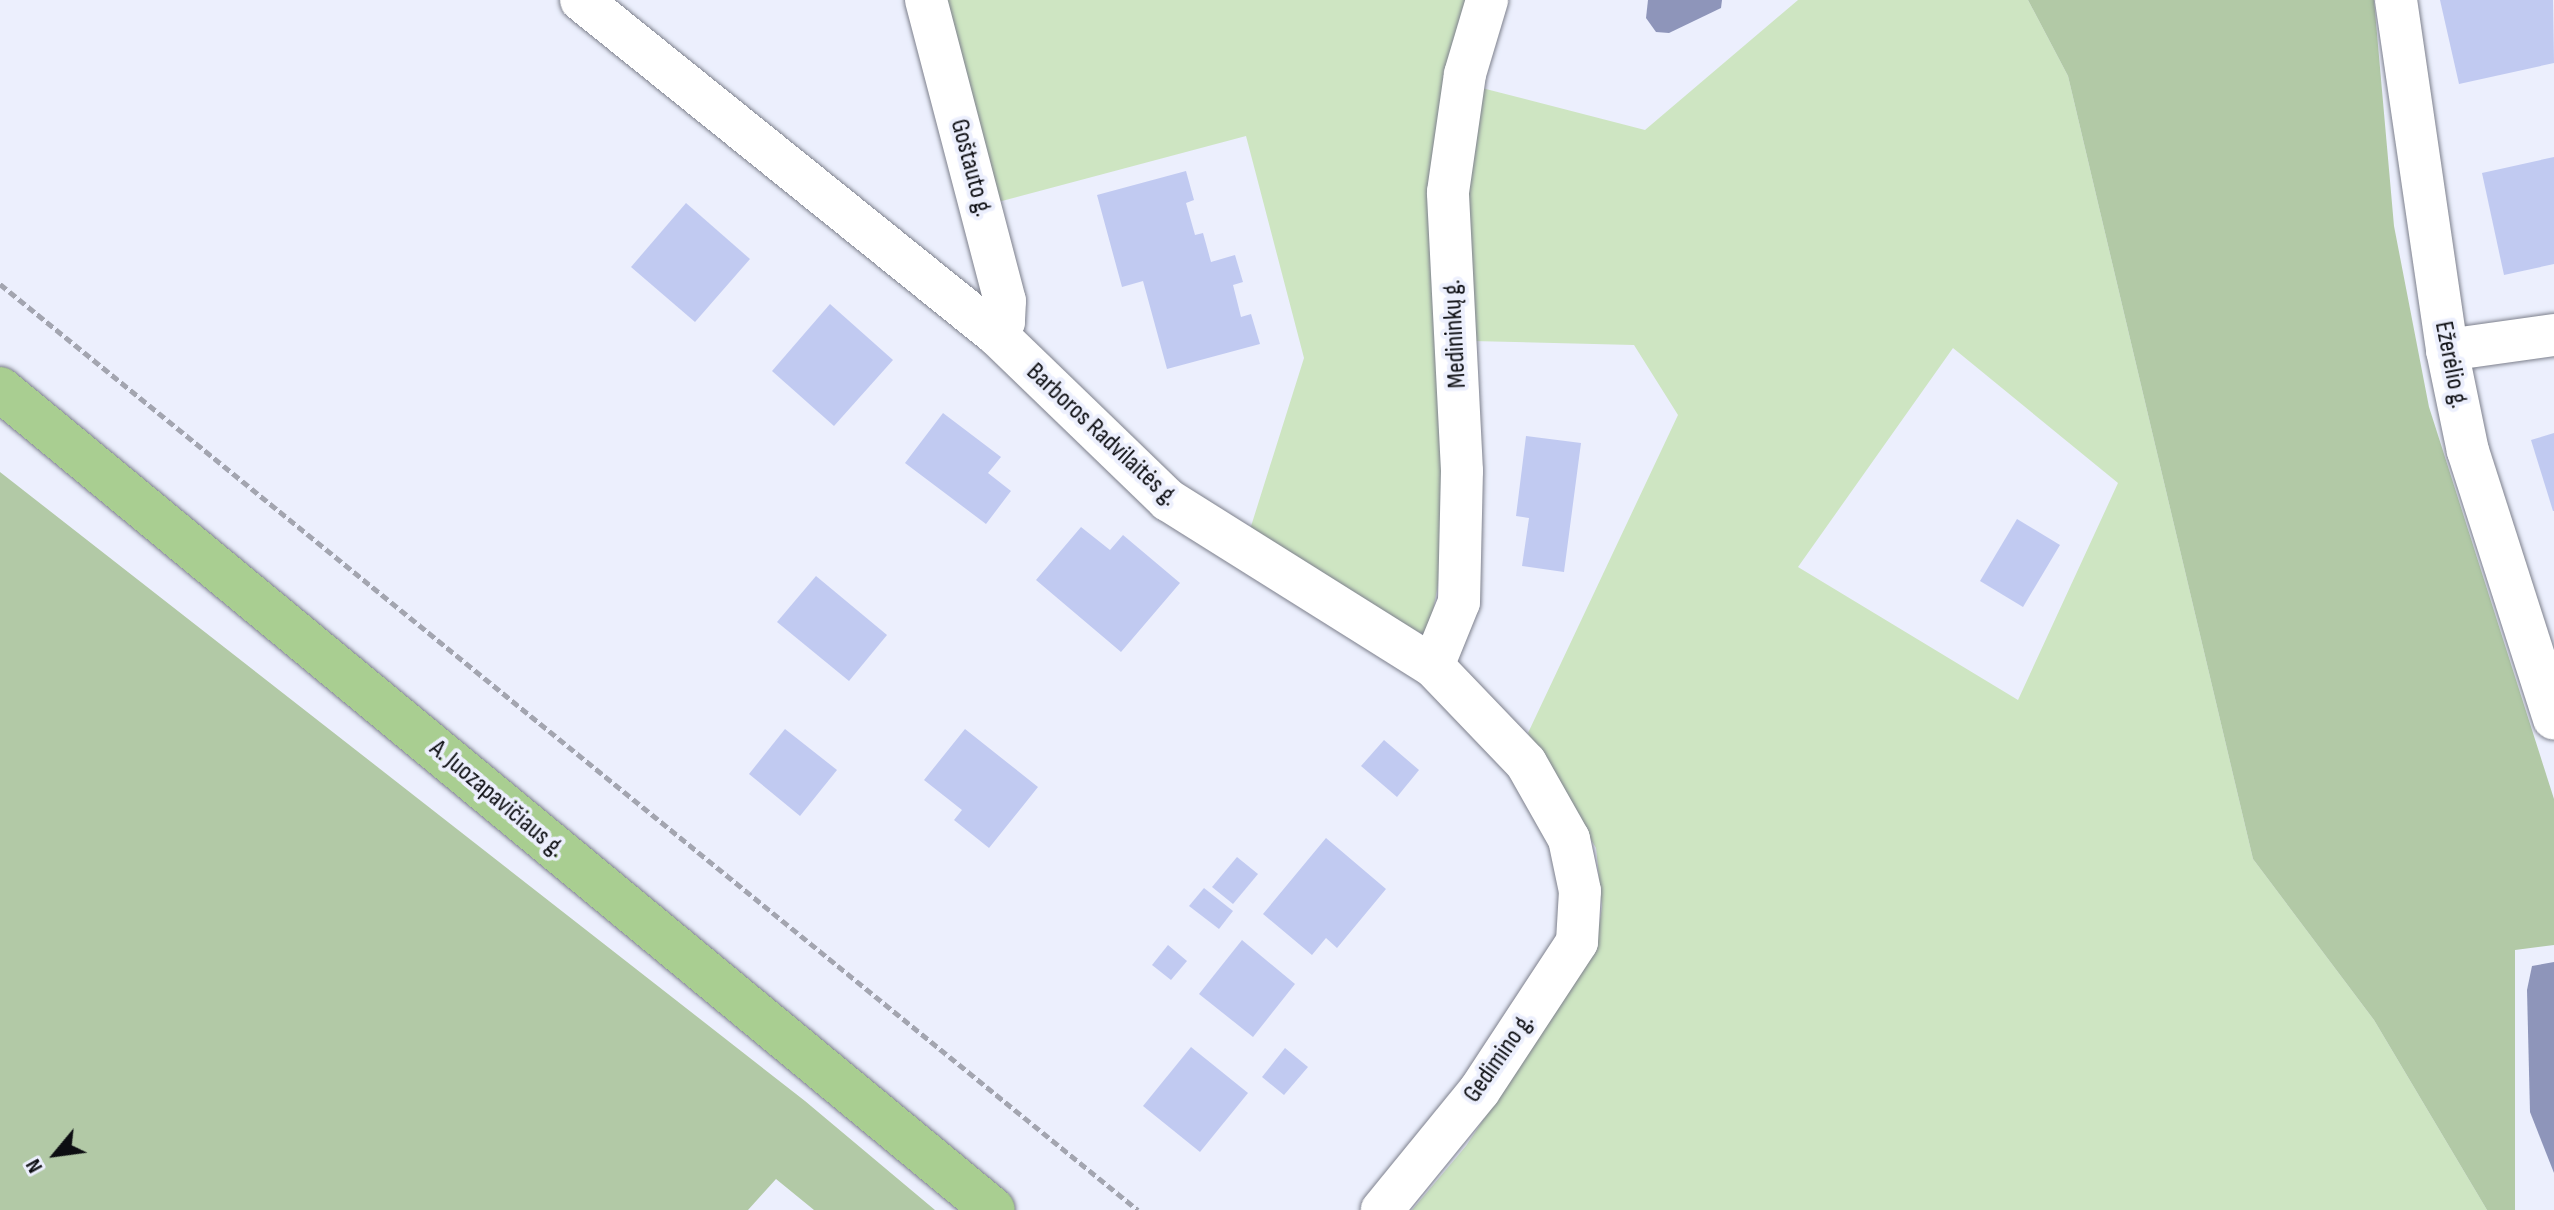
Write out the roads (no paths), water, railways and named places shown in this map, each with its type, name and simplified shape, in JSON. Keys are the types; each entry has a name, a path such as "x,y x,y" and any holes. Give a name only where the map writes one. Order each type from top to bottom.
{"main road":[{"name":"A. Juozapavičiaus g.","path":"0,389 993,1210"}],"street":[{"name":"Barboros Radvilaitės g.","path":"581,0 997,335 1168,500 1433,666 1526,763 1569,839 1580,891"},
{"name":"Goštauto g.","path":"926,0 1005,301 1004,322 997,335"},
{"name":"Medininkų g.","path":"1433,666 1459,602 1462,471 1448,192 1465,74 1487,0"},
{"name":"Ežerėlio g.","path":"2396,0 2447,350 2468,451 2554,719"},
{"path":"2447,350 2554,335"},
{"name":"Gedimino g.","path":"1382,1210 1479,1091 1577,942 1580,891"}],"water":[{"path":"1648,0 1722,0 1721,8 1669,33 1656,32 1646,18"},
{"path":"2554,962 2554,1173 2530,1112 2527,990 2532,966"}]}
